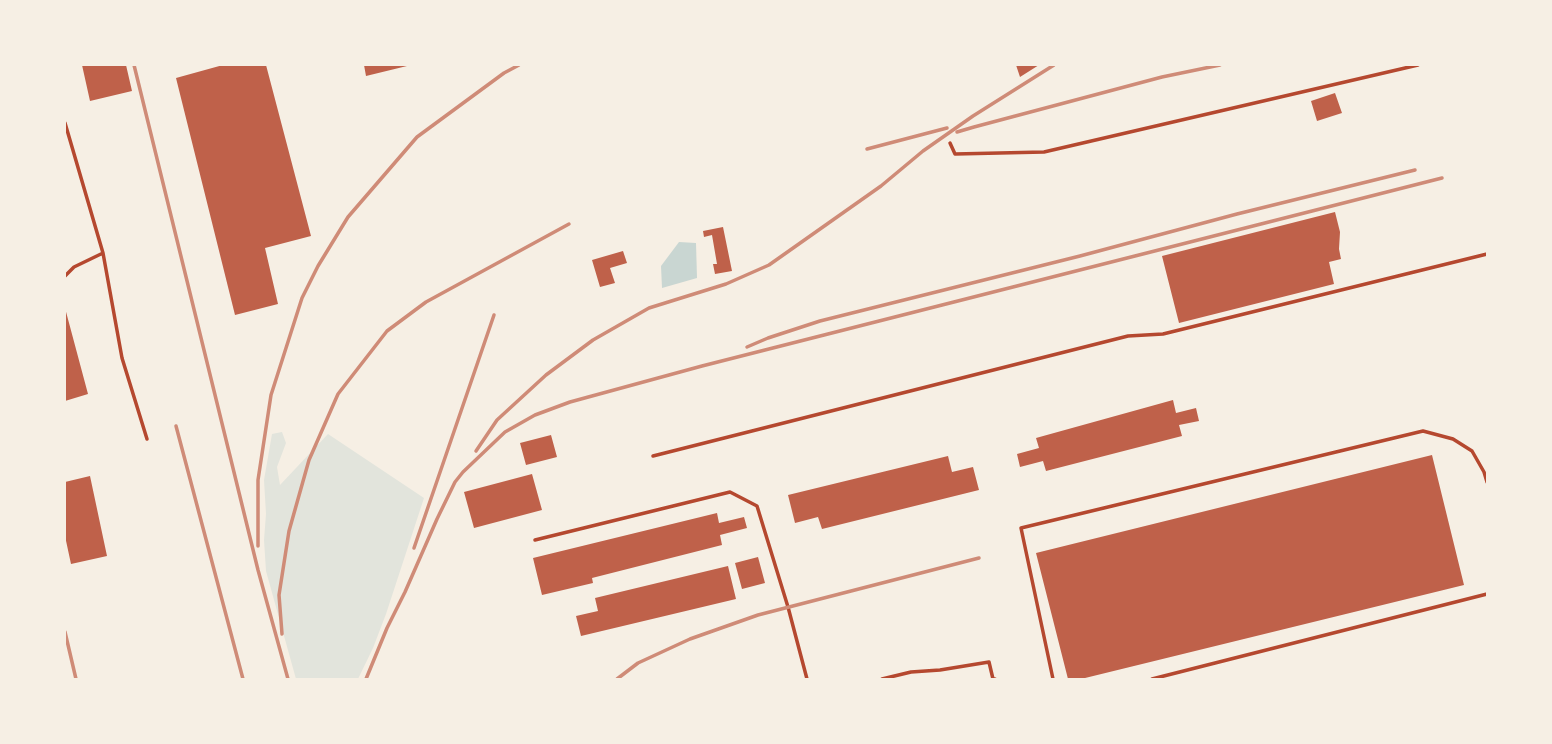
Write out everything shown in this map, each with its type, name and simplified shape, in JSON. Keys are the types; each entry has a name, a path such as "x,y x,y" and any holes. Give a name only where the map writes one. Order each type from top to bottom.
{"lane":[{"path":"950,143 955,155 1044,152 1418,65"},
{"path":"65,123 103,253 122,358 147,439"},
{"path":"65,276 74,267 103,253"},
{"path":"653,456 1128,336 1163,334 1487,254"},
{"path":"1054,679 1021,528 1423,431 1453,439 1472,451 1487,482"},
{"path":"536,540 730,492 757,506 807,679"},
{"path":"1152,679 1487,594"},
{"path":"882,679 911,672 989,662 995,679"}],"shaded area":[{"path":"679,242 696,243 697,278 662,288 661,266"},
{"path":"282,432 286,443 277,467 280,485 328,434 424,498 386,614 358,679 296,679 266,571 264,540 264,480 272,434"}],"building":[{"path":"82,65 126,65 132,91 90,101"},
{"path":"223,65 266,65 311,236 265,248 278,304 235,315 176,78"},
{"path":"364,65 407,65 407,66 366,76"},
{"path":"1016,65 1039,65 1020,77"},
{"path":"1335,93 1342,113 1317,121 1311,101"},
{"path":"1335,212 1340,232 1341,259 1329,262 1334,284 1179,323 1162,256"},
{"path":"723,227 732,271 715,274 713,264 717,264 712,235 704,237 703,231"},
{"path":"623,251 627,263 610,268 615,283 600,287 592,260"},
{"path":"65,308 88,394 65,401"},
{"path":"1173,400 1176,413 1196,408 1199,421 1179,425 1182,436 1046,471 1043,461 1020,467 1017,454 1039,448 1036,438"},
{"path":"551,435 557,457 526,465 520,443"},
{"path":"1432,455 1464,585 1081,679 1068,679 1036,553"},
{"path":"948,456 952,472 973,467 979,490 822,529 818,517 795,523 788,495"},
{"path":"532,474 542,510 474,528 464,492"},
{"path":"90,476 107,556 71,564 65,536 65,482"},
{"path":"717,513 719,523 744,517 747,528 720,535 722,545 592,578 593,583 542,595 533,558"},
{"path":"758,557 765,583 742,589 735,563"},
{"path":"728,566 736,599 581,636 576,616 598,611 595,598"}],"railway":[{"path":"134,65 258,570 288,679"},
{"path":"258,546 258,480 271,395 302,298 318,266 348,217 417,137 504,73 519,65"},
{"path":"476,451 497,420 546,375 593,340 649,308 726,284 769,265 881,186 923,151 1054,65"},
{"path":"957,132 1162,77 1220,65"},
{"path":"867,149 947,128"},
{"path":"747,347 820,321 1415,170"},
{"path":"366,679 455,482 505,432 535,415 570,402 702,366 1442,178"},
{"path":"282,634 279,595 289,531 309,460 338,394 387,331 426,302 569,224"},
{"path":"414,548 494,315"},
{"path":"176,426 243,679"},
{"path":"617,679 638,663 690,639 758,615 979,558"},
{"path":"65,632 76,679"}]}
